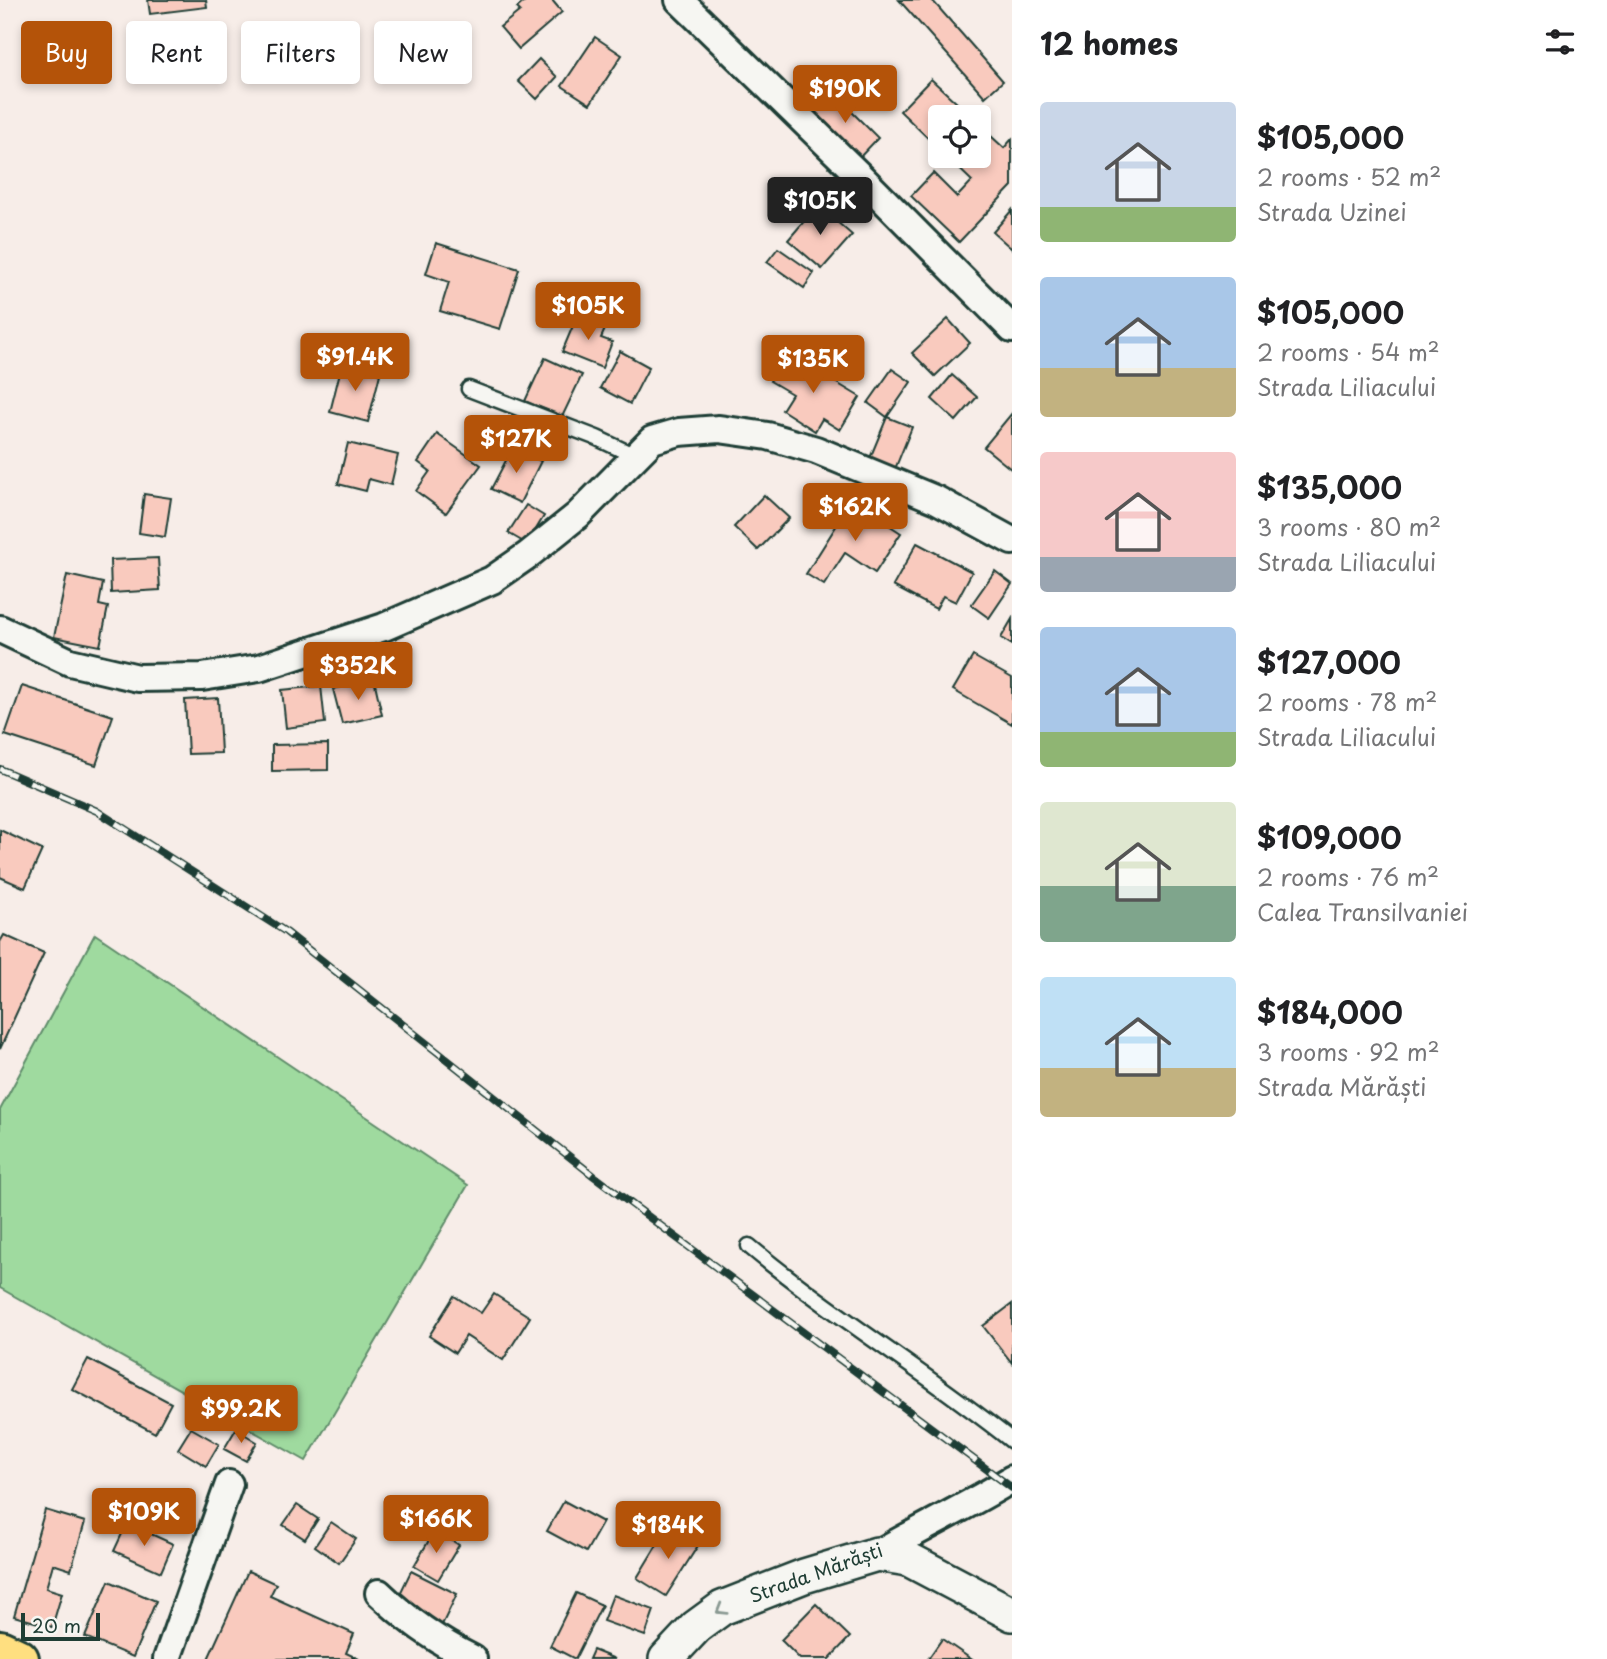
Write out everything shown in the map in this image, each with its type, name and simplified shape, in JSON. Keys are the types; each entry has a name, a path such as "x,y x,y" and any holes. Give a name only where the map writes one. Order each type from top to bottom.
{"highway":[{"path":"0,1650 19,1659"}],"street":[{"path":"679,0 1012,329"},
{"path":"0,629 69,662 138,678 202,677 260,667 384,627 492,580 578,515 652,440 679,432 719,429 768,436 816,450 937,500 1012,541"},
{"name":"Strada Mărăști","path":"666,1659 696,1628 722,1608 783,1583 877,1554 916,1530 984,1497 1012,1479"},
{"path":"167,1659 229,1484"},
{"path":"877,1554 908,1559 1012,1614"},
{"path":"380,1592 396,1609 420,1627 472,1659"}],"lane":[{"path":"469,389 597,438 635,456"},
{"path":"750,1246 794,1283 960,1399 1012,1441"}],"green space":[{"path":"95,934 468,1185 306,1461 0,1288 0,1110"}],"building":[{"path":"148,0 206,0 207,7 150,14"},
{"path":"526,0 552,0 562,12 519,49 500,27 520,11 517,8"},
{"path":"899,0 932,0 1003,81 985,97"},
{"path":"595,37 622,55 590,104 562,86"},
{"path":"539,59 557,77 537,99 518,81"},
{"path":"931,79 959,105 928,105 928,138 900,111"},
{"path":"832,92 878,138 858,159 811,112"},
{"path":"991,136 1004,148 1012,139 1012,186 959,242 911,196 933,173 957,197 972,181 958,168 991,168"},
{"path":"818,205 852,235 822,269 788,240"},
{"path":"1012,210 1012,249 993,232"},
{"path":"436,243 519,269 500,329 440,311 449,282 426,274"},
{"path":"778,248 814,273 804,288 767,262"},
{"path":"577,316 606,327 601,338 612,342 602,368 562,352"},
{"path":"948,319 970,343 935,376 912,353"},
{"path":"620,351 649,367 630,404 600,388"},
{"path":"787,353 860,397 840,430 822,419 815,431 782,410 792,394 770,381"},
{"path":"545,358 582,375 562,417 525,401"},
{"path":"342,364 380,374 368,422 330,412"},
{"path":"892,369 911,382 887,417 868,403"},
{"path":"952,375 977,397 956,421 932,399"},
{"path":"1012,413 1012,470 984,447"},
{"path":"887,417 912,427 893,474 868,463"},
{"path":"437,434 481,465 446,513 416,491 430,471 418,462"},
{"path":"348,443 398,455 391,485 369,479 366,491 338,484"},
{"path":"513,447 541,461 520,503 491,489"},
{"path":"144,494 171,498 165,537 139,533"},
{"path":"764,495 789,518 758,550 734,527"},
{"path":"852,501 901,533 875,573 845,553 824,585 806,574"},
{"path":"526,505 544,516 527,544 508,533"},
{"path":"917,543 972,572 956,602 943,596 936,609 893,586"},
{"path":"158,558 160,590 111,593 110,560"},
{"path":"995,571 1012,584 989,618 971,605"},
{"path":"67,575 103,583 99,605 108,607 100,646 54,637"},
{"path":"1012,619 1012,645 1001,638"},
{"path":"973,656 1012,678 1012,724 953,690"},
{"path":"374,679 382,715 342,724 333,689"},
{"path":"22,686 113,716 96,765 5,735"},
{"path":"321,686 325,723 286,728 282,690"},
{"path":"218,698 221,753 188,754 185,700"},
{"path":"328,744 328,770 272,771 272,745"},
{"path":"0,830 42,850 25,888 0,877"},
{"path":"4,935 44,953 0,1049 0,942"},
{"path":"494,1294 530,1317 503,1360 466,1336 455,1353 429,1336 454,1296 481,1313"},
{"path":"1012,1304 1012,1363 983,1326"},
{"path":"88,1359 171,1403 155,1433 72,1389"},
{"path":"191,1428 219,1444 206,1466 178,1449"},
{"path":"236,1429 257,1442 246,1461 224,1449"},
{"path":"564,1501 603,1522 586,1552 547,1531"},
{"path":"297,1505 318,1519 305,1539 283,1525"},
{"path":"45,1510 85,1522 71,1570 53,1564 46,1588 62,1593 52,1627 14,1616"},
{"path":"331,1522 356,1539 339,1563 315,1546"},
{"path":"127,1523 173,1544 161,1572 114,1551"},
{"path":"669,1525 699,1544 666,1596 637,1578"},
{"path":"435,1530 459,1545 438,1580 414,1566"},
{"path":"248,1571 276,1584 270,1596 354,1634 346,1653 359,1659 208,1659"},
{"path":"411,1571 457,1594 442,1625 396,1602"},
{"path":"109,1581 156,1601 133,1657 85,1637"},
{"path":"576,1593 602,1605 575,1659 550,1646"},
{"path":"613,1595 654,1610 645,1636 603,1621"},
{"path":"816,1604 850,1637 829,1659 800,1659 781,1640"},
{"path":"942,1639 971,1659 928,1659"},
{"path":"593,1650 615,1659 589,1659"}],"railway":[{"path":"0,769 97,811 286,932 594,1176 1012,1488"}]}
